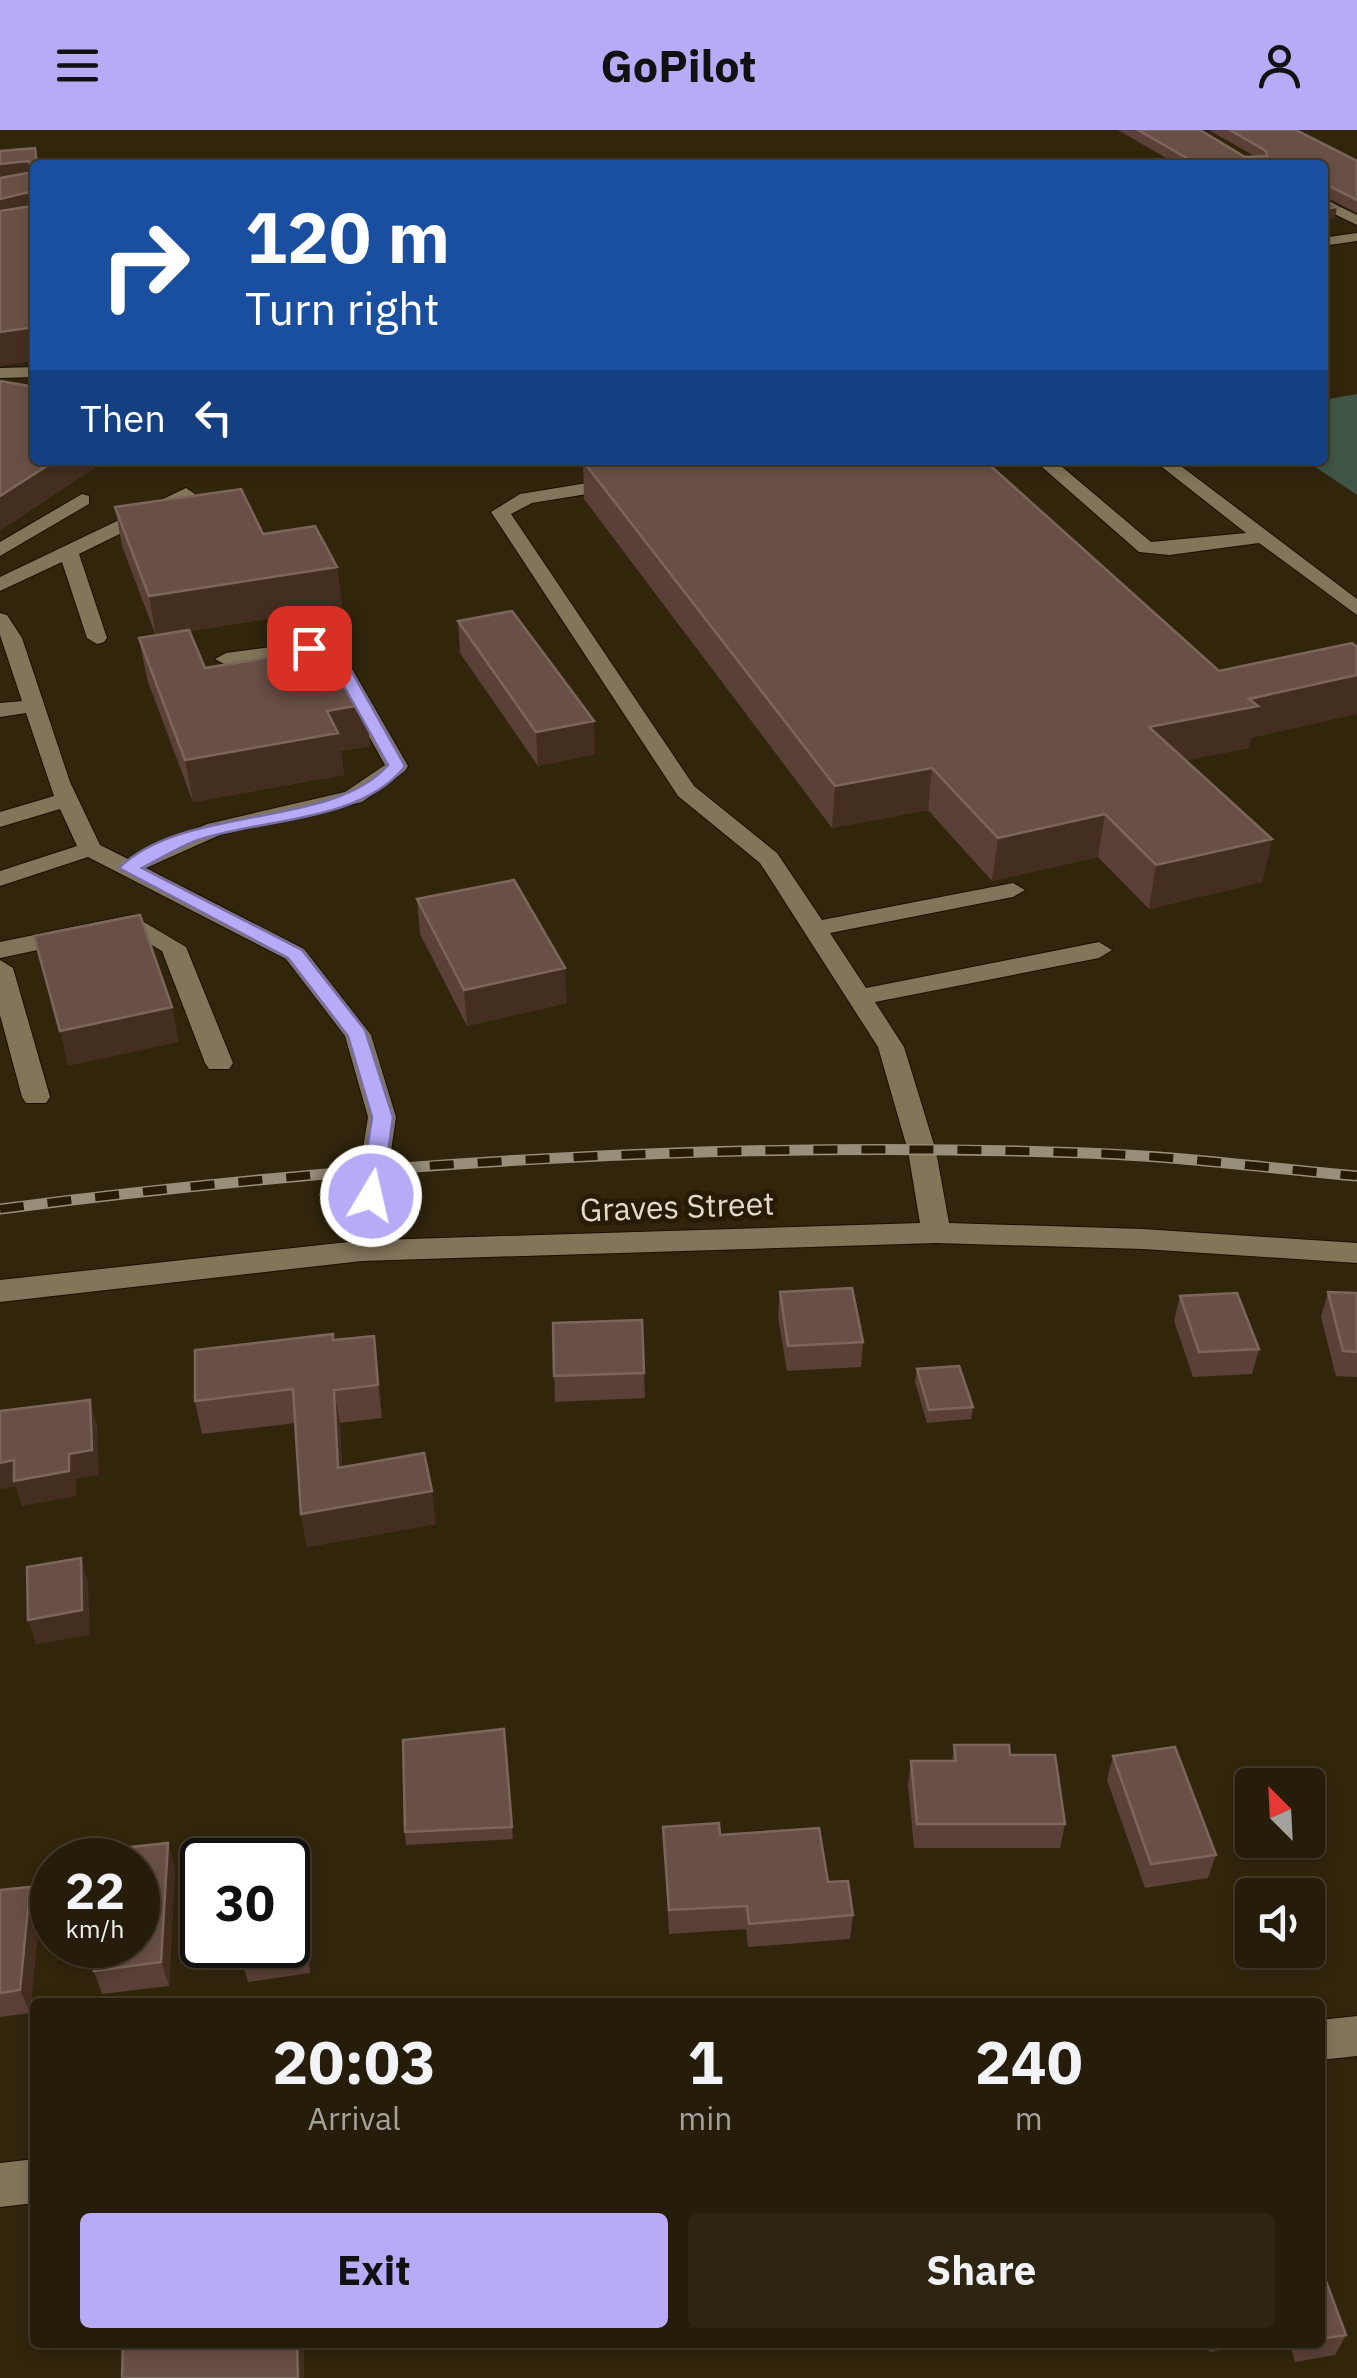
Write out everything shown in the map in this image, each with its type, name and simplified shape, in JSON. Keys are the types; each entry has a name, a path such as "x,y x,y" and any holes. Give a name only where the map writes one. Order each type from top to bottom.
{"street":[{"path":"1328,205 1357,221"},
{"path":"1328,241 1357,237"},
{"path":"0,373 30,372"},
{"path":"1049,465 1146,548 1169,549 1263,537"},
{"path":"1169,465 1357,609"},
{"path":"640,480 527,498 500,512 686,791 768,858 891,1047 922,1150 936,1233"},
{"path":"0,585 186,494"},
{"path":"0,550 82,500"},
{"path":"68,552 97,638"},
{"path":"0,619 12,638 67,799 90,849 295,954 358,1035 382,1117 362,1250"},
{"path":"128,868 191,836 330,803 379,786 397,766 333,653 309,648 226,659"},
{"path":"0,710 34,706"},
{"path":"0,820 67,799"},
{"path":"0,879 90,849"},
{"path":"814,929 1013,890"},
{"path":"0,950 132,923 173,947 219,1063"},
{"path":"859,998 1100,950"},
{"path":"0,968 36,1097"},
{"name":"Graves Street","path":"0,1291 362,1250 936,1233 1143,1238 1357,1253"},
{"path":"1325,2039 1357,2036"},
{"path":"0,2185 30,2182"}],"green space":[{"path":"1357,394 1357,495 1312,465 1328,465 1328,399"}],"building":[{"path":"1138,130 1200,130 1245,157 1267,156 1266,151 1230,130 1296,130 1357,161 1357,200 1328,186 1328,160 1190,160"},
{"path":"35,148 36,160 30,160 30,164 0,164 0,151"},
{"path":"30,173 30,197 29,192 0,199 0,178"},
{"path":"30,206 30,328 0,332 0,211"},
{"path":"0,381 30,386 30,465 48,465 0,496"},
{"path":"586,465 990,465 1219,671 1352,643 1357,647 1357,675 1249,699 1258,706 1149,727 1272,839 1156,865 1105,814 998,838 932,768 835,786"},
{"path":"241,489 263,534 315,526 337,567 149,596 115,507"},
{"path":"512,611 594,721 536,732 458,621"},
{"path":"189,630 205,668 333,647 366,704 327,711 338,733 185,760 139,638"},
{"path":"514,880 565,968 464,990 417,899"},
{"path":"140,915 172,1007 60,1031 34,936"},
{"path":"852,1288 863,1342 788,1346 780,1292"},
{"path":"1328,1292 1357,1293 1357,1352 1343,1351"},
{"path":"1237,1293 1259,1349 1199,1352 1180,1296"},
{"path":"642,1320 644,1373 554,1376 553,1323"},
{"path":"333,1334 333,1340 374,1336 378,1385 334,1390 338,1468 424,1453 432,1491 301,1514 293,1389 195,1401 195,1350"},
{"path":"959,1366 973,1407 929,1410 917,1369"},
{"path":"90,1400 92,1450 69,1454 69,1471 14,1481 14,1460 0,1463 0,1411"},
{"path":"81,1558 82,1610 28,1620 27,1567"},
{"path":"504,1729 512,1827 405,1832 403,1740"},
{"path":"954,1745 1009,1745 1010,1755 1055,1755 1065,1824 917,1824 911,1761 956,1761"},
{"path":"1175,1747 1216,1855 1151,1864 1113,1756"},
{"path":"719,1823 720,1835 819,1828 828,1882 848,1881 853,1915 749,1924 747,1906 669,1910 663,1827"},
{"path":"168,1843 160,1962 160,1844"},
{"path":"30,1887 20,1990 0,1993 0,1890"},
{"path":"1325,2278 1346,2335 1325,2338"},
{"path":"123,2348 297,2348 298,2378 122,2378"}],"railway":[{"path":"0,1209 269,1179 679,1153 1086,1153 1357,1176"}],"route":[{"path":"309,648 333,653 397,766 379,786 330,803 191,836 128,868 295,954 358,1035 382,1117 371,1196"}]}
